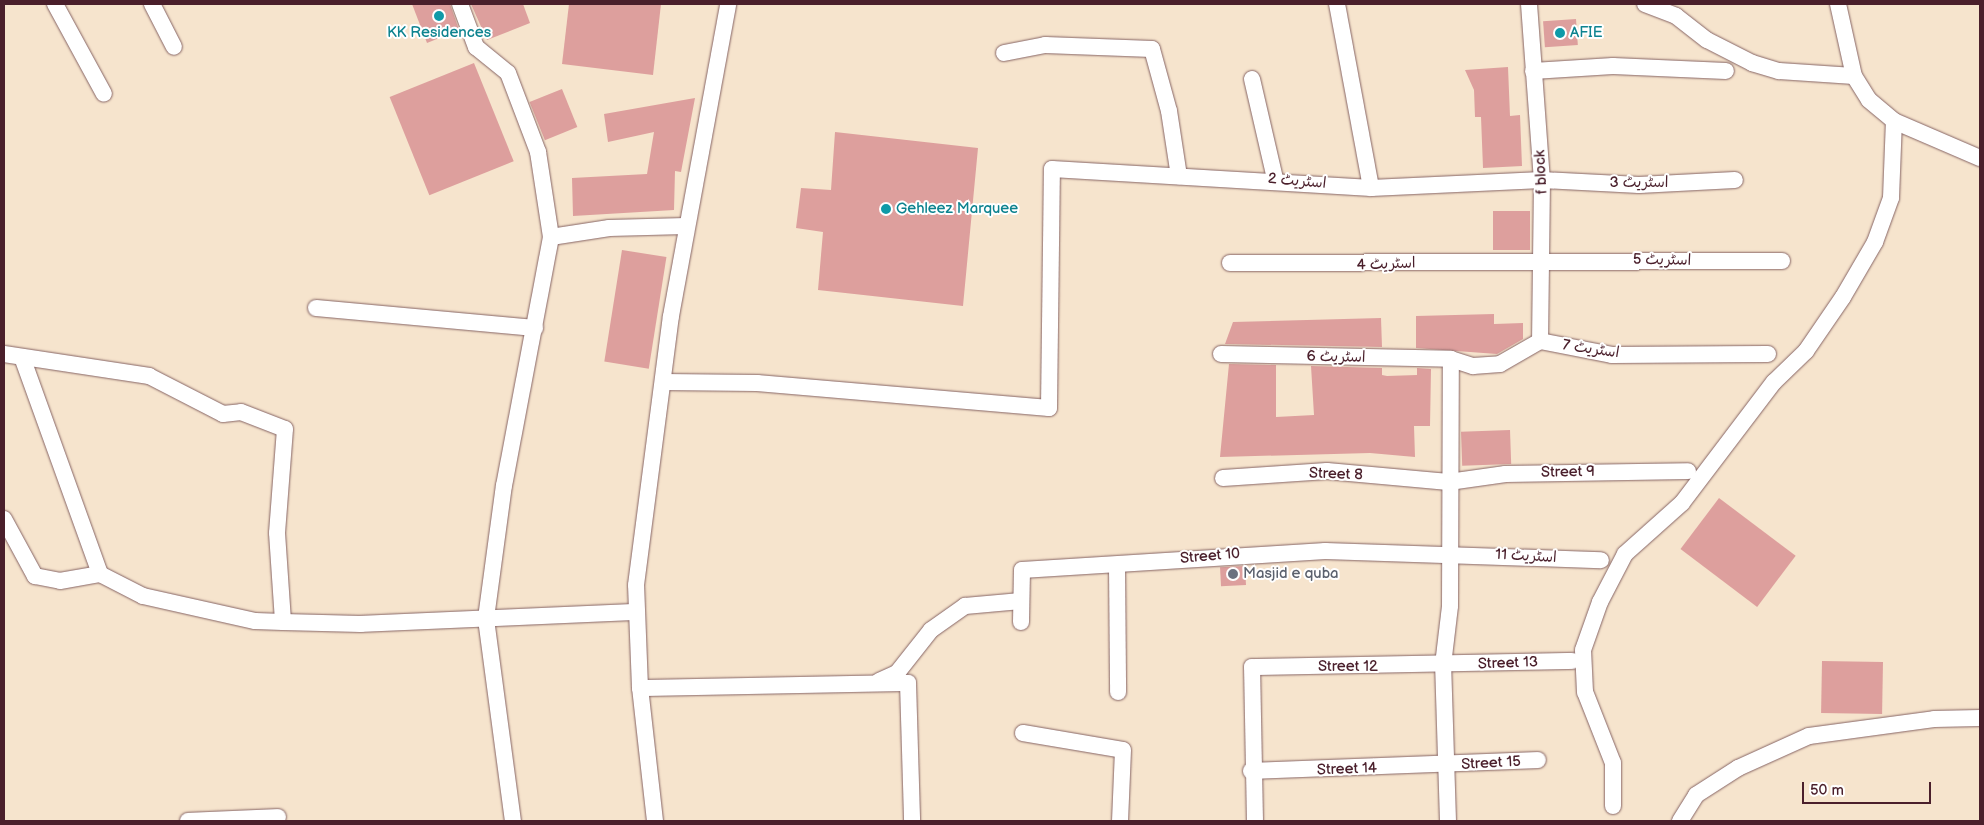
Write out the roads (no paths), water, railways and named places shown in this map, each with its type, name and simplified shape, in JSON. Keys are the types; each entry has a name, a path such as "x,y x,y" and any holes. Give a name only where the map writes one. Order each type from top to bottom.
{"street":[{"path":"55,4 104,94"},
{"path":"152,4 174,47"},
{"path":"460,4 476,47 508,73 538,152 551,237 504,485 486,619 512,821"},
{"path":"655,821 640,688 636,585 686,226 728,4"},
{"path":"1337,4 1371,188"},
{"name":"f block","path":"1529,4 1542,180 1543,259 1540,341"},
{"path":"1645,4 1676,16 1707,40 1752,63 1779,71 1854,76"},
{"path":"1842,7 1854,76 1869,100 1894,121 1980,158"},
{"path":"1004,53 1045,45 1152,49 1170,111 1179,176"},
{"path":"1533,71 1613,66 1726,71"},
{"path":"1252,79 1275,179"},
{"path":"1613,806 1613,763 1585,692 1582,650 1600,602 1625,554 1682,504 1774,382 1806,351 1843,297 1875,242 1892,198 1894,121"},
{"name":"اسٹریٹ 2","path":"663,382 757,383 1049,408 1052,169 1275,179 1371,188 1542,180"},
{"name":"اسٹریٹ 3","path":"1542,180 1639,184 1735,180"},
{"path":"551,237 609,228 686,226"},
{"name":"اسٹریٹ 5","path":"1543,259 1782,261"},
{"name":"اسٹریٹ 4","path":"1230,264 1543,259"},
{"path":"316,308 535,328"},
{"path":"1448,821 1444,765 1443,665 1450,552 1451,359 1473,366 1500,364 1540,341"},
{"name":"اسٹریٹ 7","path":"1540,341 1612,355 1768,354"},
{"path":"4,354 149,376 222,414 241,412 285,429 277,532 283,622"},
{"name":"اسٹریٹ 6","path":"1221,354 1451,359"},
{"path":"22,357 100,574"},
{"name":"Street 8","path":"1223,478 1327,471 1449,482"},
{"name":"Street 9","path":"1449,482 1504,474 1688,471"},
{"path":"4,519 35,576 60,581 100,574 143,596 255,621 486,619 637,612"},
{"name":"اسٹریٹ 11","path":"1450,552 1601,560"},
{"name":"Street 10","path":"1021,622 1022,570 1117,565 1224,554 1450,552"},
{"path":"1117,565 1118,692"},
{"path":"872,684 897,673 931,630 965,606 1021,601"},
{"name":"Street 13","path":"1443,665 1572,661"},
{"name":"Street 12","path":"1251,771 1252,667 1443,665"},
{"path":"640,688 908,683 911,689 912,821"},
{"path":"1680,821 1696,795 1738,768 1809,736 1934,719 1980,718"},
{"path":"1023,733 1123,750 1120,821"},
{"name":"Street 15","path":"1444,765 1538,760"},
{"name":"Street 14","path":"1251,771 1444,765"},
{"path":"1251,771 1254,821"},
{"path":"188,821 278,817"}],"place":[{"name":"KK Residences","path":"439,16"},
{"name":"AFIE","path":"1560,33"},
{"name":"Gehleez Marquee","path":"886,209"},
{"name":"Masjid e quba","path":"1233,574"}]}
